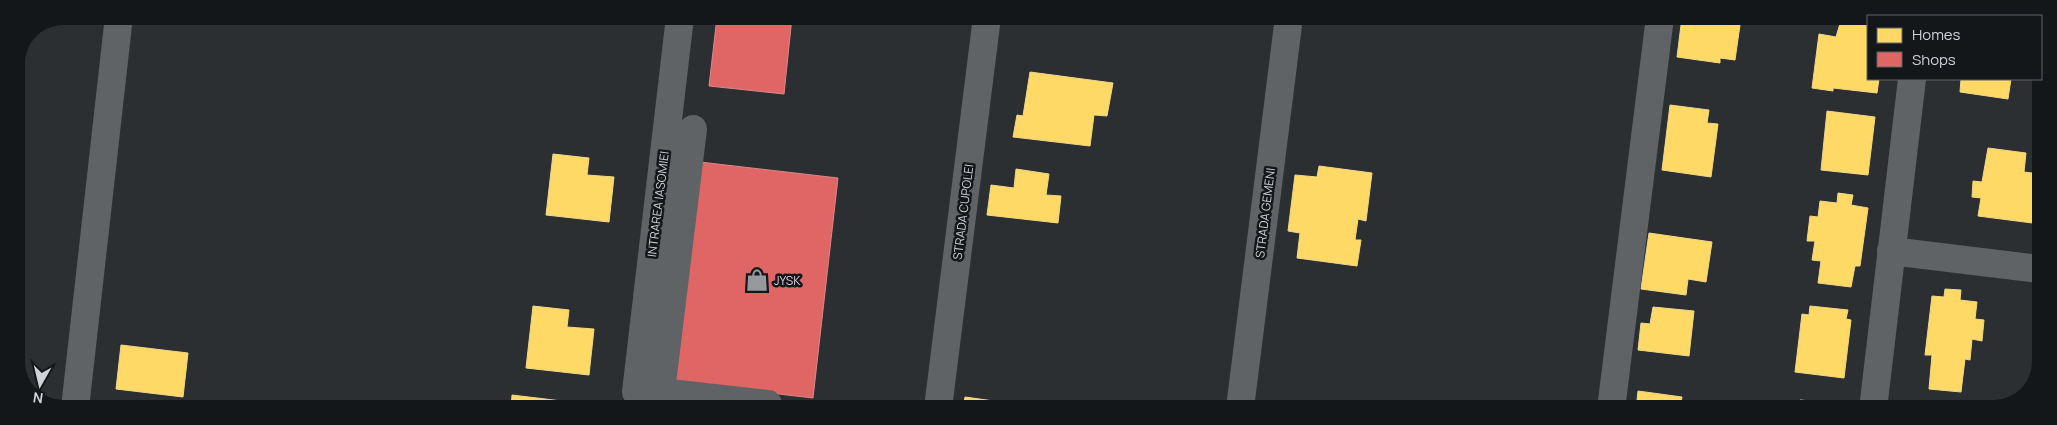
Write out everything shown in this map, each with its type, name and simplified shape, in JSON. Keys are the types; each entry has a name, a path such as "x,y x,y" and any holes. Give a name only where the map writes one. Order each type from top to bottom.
{"street":[{"path":"77,400 118,25"},
{"name":"INTRAREA IASOMIEI","path":"652,398 679,25"},
{"name":"STRADA CUPOLEI","path":"939,400 986,25"},
{"name":"STRADA GEMENI","path":"1241,400 1288,25"},
{"path":"1611,400 1659,25"},
{"path":"1874,400 1912,80"},
{"path":"691,400 652,398 693,129"},
{"path":"1891,251 2032,268"}],"building: Homes":[{"path":"1681,25 1740,25 1735,60 1720,58 1720,63 1677,57"},
{"path":"1840,25 1867,25 1867,80 1879,80 1877,93 1833,88 1833,91 1812,88 1819,34 1836,37"},
{"path":"1030,72 1113,83 1107,116 1094,115 1090,146 1013,137 1017,115 1023,116"},
{"path":"1961,80 2011,80 2008,99 1960,92"},
{"path":"1670,105 1709,110 1707,123 1718,124 1711,177 1662,170"},
{"path":"1827,111 1875,117 1868,175 1821,170"},
{"path":"1988,148 2026,153 2024,172 2032,173 2032,223 1978,216 1981,198 1972,197 1973,181 1982,182"},
{"path":"553,154 589,158 587,175 614,177 609,222 546,215"},
{"path":"1319,166 1372,173 1366,221 1358,219 1355,240 1361,240 1357,266 1297,258 1300,233 1288,231 1295,175 1317,177"},
{"path":"1016,169 1049,174 1046,195 1061,196 1058,223 987,215 991,185 1014,188"},
{"path":"1838,193 1853,195 1851,205 1868,208 1860,266 1855,266 1851,287 1818,283 1821,261 1812,260 1815,241 1807,241 1810,216 1818,217 1820,201 1837,203"},
{"path":"1649,233 1712,242 1706,282 1688,279 1686,295 1641,289"},
{"path":"1945,289 1961,290 1960,300 1977,302 1975,319 1984,320 1982,341 1972,339 1970,360 1965,359 1961,392 1929,389 1932,355 1925,355 1932,296 1944,297"},
{"path":"533,306 569,310 567,327 594,329 589,375 526,368"},
{"path":"1810,306 1848,310 1846,319 1851,320 1844,378 1795,372 1802,314 1809,315"},
{"path":"1653,307 1694,311 1689,356 1638,350 1641,323 1650,324"},
{"path":"121,345 188,353 183,397 116,389"},
{"path":"1638,391 1682,397 1682,400 1637,400"},
{"path":"512,395 554,400 512,400"},
{"path":"965,397 987,400 964,400"}],"building: Shops":[{"path":"716,25 791,25 784,94 709,86"},
{"name":"JYSK","path":"700,162 838,178 813,398 675,382"}],"place":[{"name":"JYSK","path":"757,280"}]}
